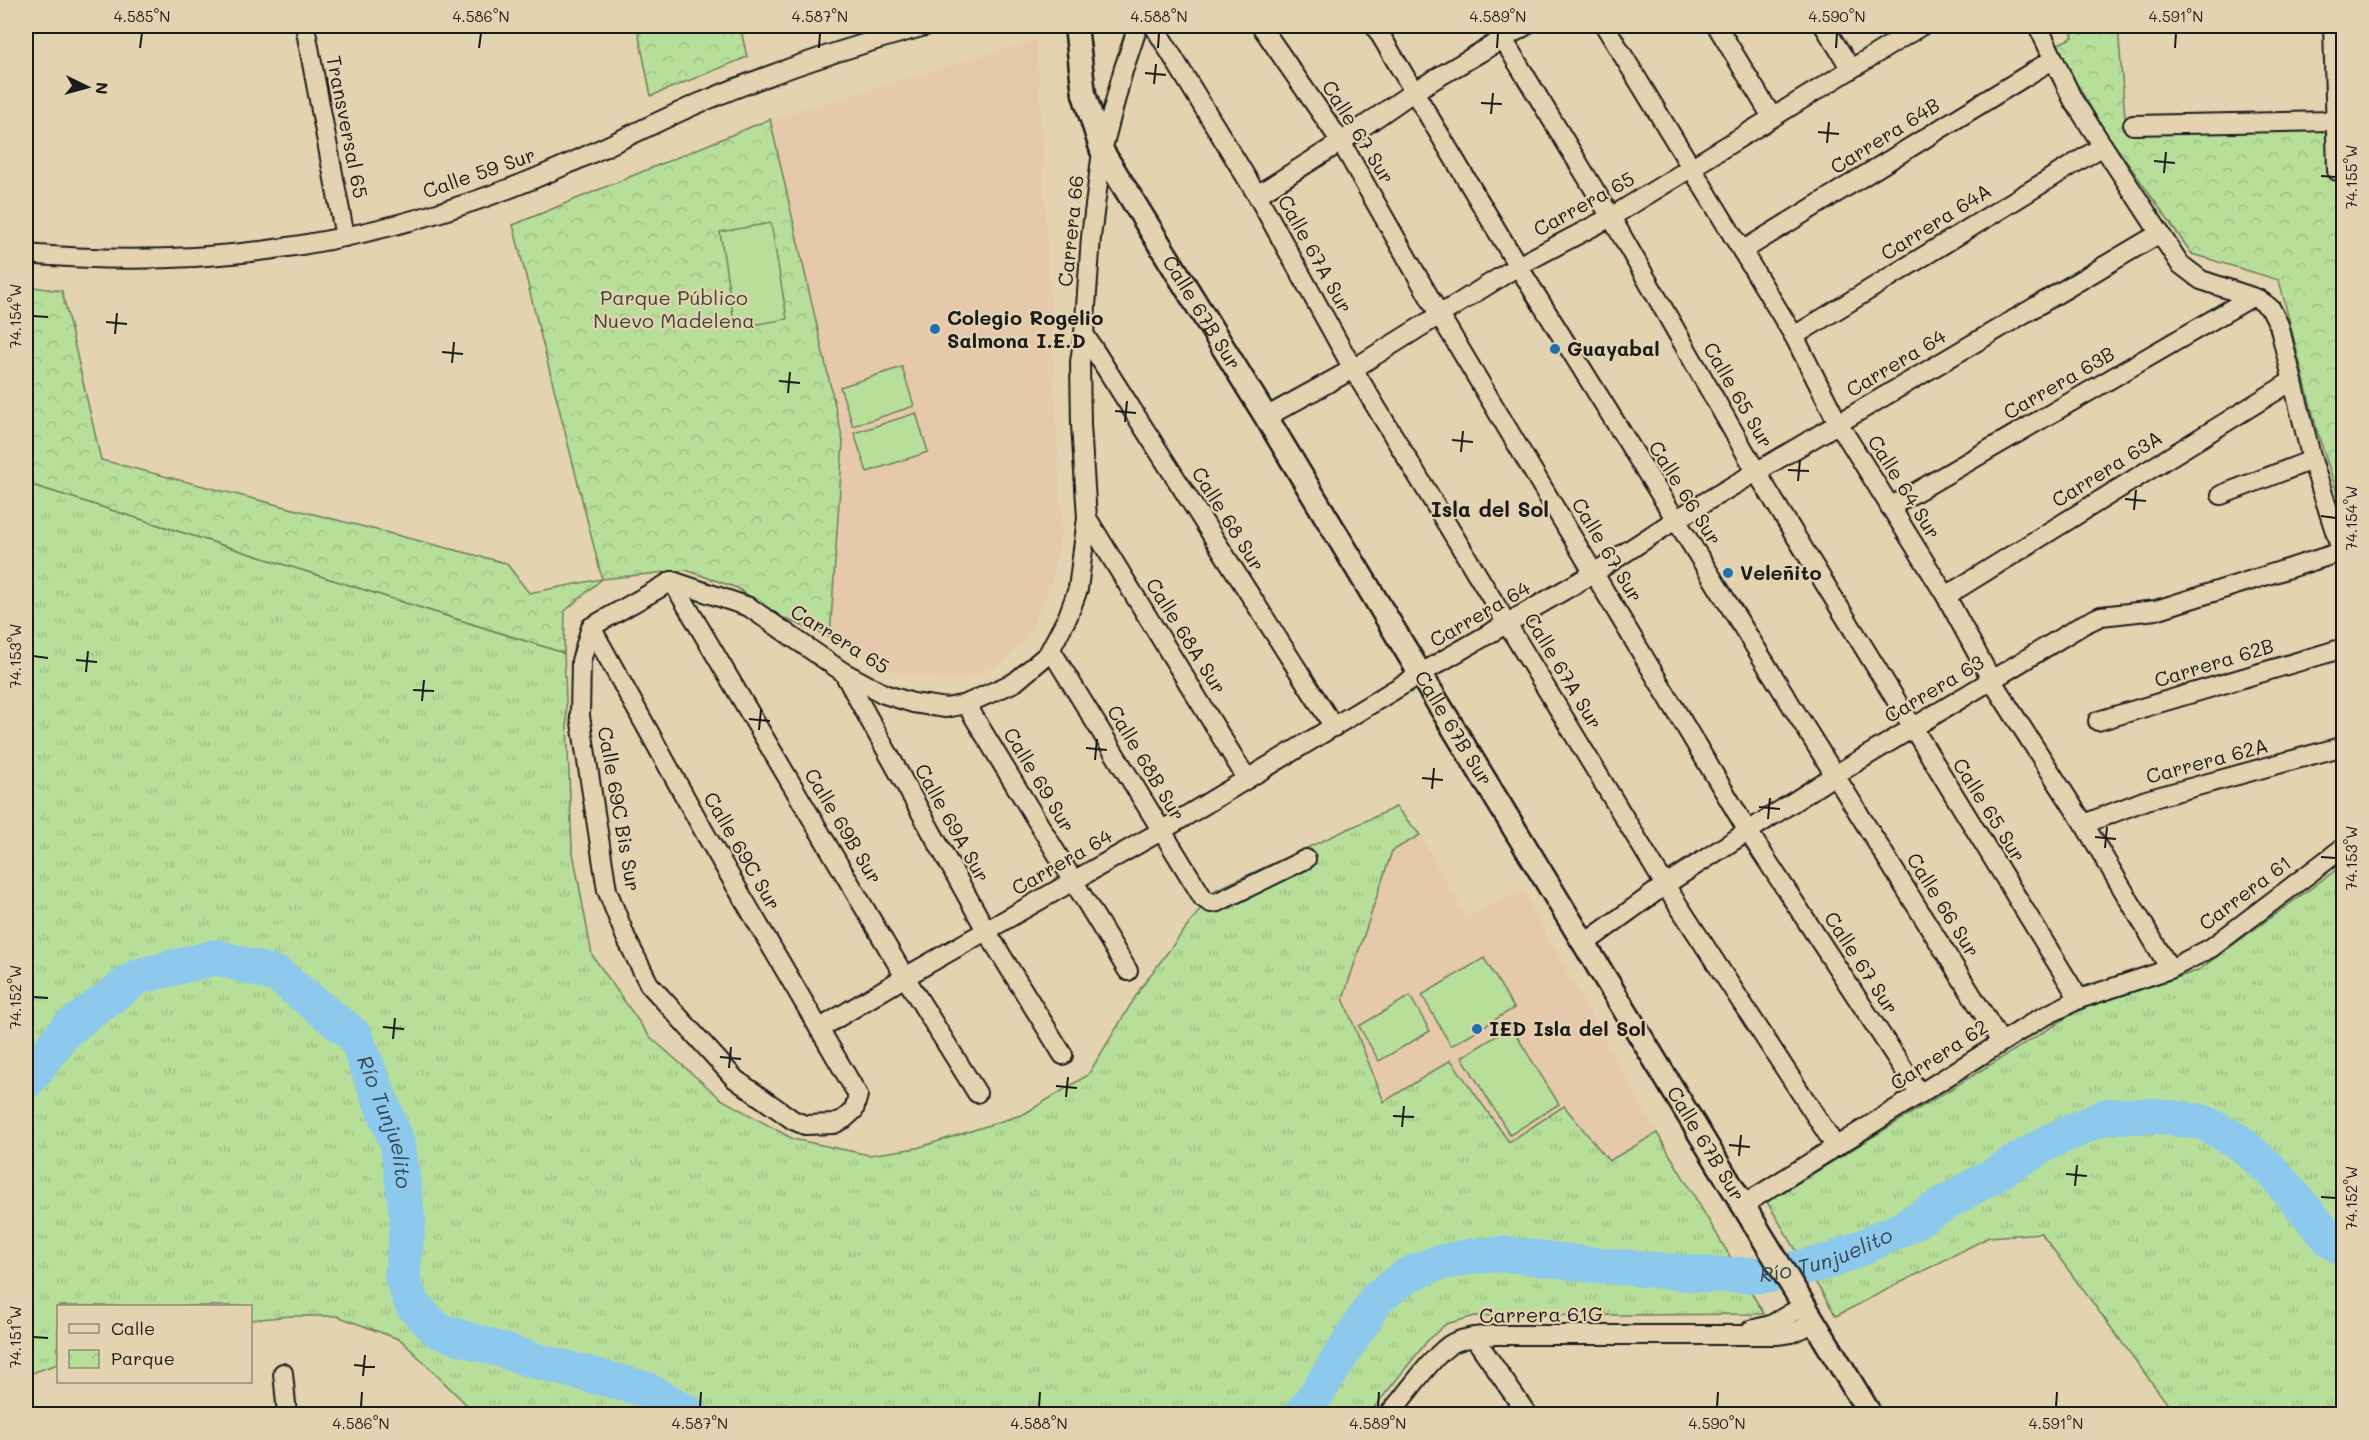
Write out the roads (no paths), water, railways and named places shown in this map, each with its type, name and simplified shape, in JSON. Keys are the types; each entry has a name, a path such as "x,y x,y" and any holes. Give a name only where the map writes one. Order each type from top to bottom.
{"street":[{"name":"Transversal 65","path":"305,26 345,237"},
{"name":"Calle 59 Sur","path":"26,254 126,260 184,259 309,244 396,225 508,189 574,162 746,84 819,58 925,26"},
{"name":"Calle 67B Sur","path":"1076,26 1084,94 1102,151 1266,417 1870,1414"},
{"name":"Carrera 66","path":"1087,518 1080,425 1080,362 1090,237 1102,151 1123,71 1138,26"},
{"name":"Calle 67A Sur","path":"1154,26 1257,195 1353,369 1665,885 1836,1147"},
{"name":"Calle 67 Sur","path":"1261,26 1341,142 1439,314 1749,833 1920,1094"},
{"name":"Calle 66 Sur","path":"1375,26 1518,266 2001,1042"},
{"path":"1257,195 1341,142 1499,32 1525,26"},
{"name":"Calle 64 Sur","path":"1605,26 1794,336 1838,423 1946,596 1992,681 2084,824 2170,969"},
{"path":"1717,26 1772,117"},
{"path":"1824,26 1851,69"},
{"name":"Carrera 65","path":"1266,417 1353,369 1518,266 1611,217 1921,26"},
{"path":"2038,26 2052,60 2073,100 2180,264 2212,286 2258,299 2271,309 2279,325 2312,460 2342,556"},
{"path":"2333,26 2337,171"},
{"name":"Calle 65 Sur","path":"1499,32 1611,217 1757,473 2079,999"},
{"name":"Carrera 64B","path":"1742,251 2052,60"},
{"path":"2133,125 2335,121"},
{"name":"Carrera 64A","path":"1794,336 2103,146"},
{"name":"Carrera 64","path":"819,1029 905,977 1161,831 1594,573 1675,520 2160,233"},
{"name":"Carrera 63B","path":"1890,507 2250,298"},
{"name":"Calle 68 Sur","path":"1084,334 1334,727"},
{"name":"Carrera 63A","path":"1946,596 2292,381"},
{"path":"2222,495 2312,460"},
{"name":"Carrera 65","path":"672,581 749,607 843,672 884,694 913,703 946,708 966,704 1015,682 1051,650 1078,589 1087,518"},
{"name":"Calle 68A Sur","path":"1087,518 1247,779"},
{"name":"Carrera 63","path":"1584,944 1665,885 1749,833 1835,775 2084,624 2101,616 2156,610 2342,556"},
{"path":"591,627 672,581"},
{"name":"Calle 69B Sur","path":"672,581 905,977 977,1093"},
{"name":"Calle 69C Sur","path":"591,627 706,835 858,1095"},
{"name":"Calle 69C Bis Sur","path":"591,627 581,661 580,716 608,890 626,938 649,984 735,1079 793,1120 805,1125 834,1124 854,1110 858,1095"},
{"name":"Carrera 62B","path":"2098,721 2343,648"},
{"name":"Calle 68B Sur","path":"1051,650 1203,898 1211,903 1218,902 1306,859"},
{"name":"Calle 69A Sur","path":"843,672 987,932 1063,1055"},
{"name":"Calle 69 Sur","path":"966,704 1128,971"},
{"name":"Carrera 62A","path":"2084,824 2146,800 2343,746"},
{"name":"Carrera 61","path":"2170,969 2211,948 2343,847"},
{"name":"Carrera 62","path":"1743,1205 2037,1020 2079,999 2170,969"},
{"name":"Carrera 61G","path":"1389,1414 1442,1352 1455,1342 1474,1337 1791,1334 1808,1315"},
{"path":"1474,1337 1527,1414"},
{"path":"283,1373 287,1414"}],"waterway":[{"name":"Río Tunjuelito","path":"26,1082 66,1030 137,977 216,957 278,975 355,1036 398,1145 408,1222 402,1277 412,1304 437,1330 533,1360 645,1389 690,1414"},
{"name":"Río Tunjuelito","path":"1302,1414 1377,1298 1408,1275 1434,1264 1473,1256 1507,1254 1585,1264 1711,1275 1769,1275 1834,1260 1900,1230 2051,1141 2107,1116 2155,1116 2203,1122 2239,1142 2271,1170 2330,1239 2344,1249"}],"place":[{"name":"Colegio Rogelio Salmona I.E.D","path":"935,329"},
{"name":"Guayabal","path":"1555,349"},
{"name":"Veleñito","path":"1728,573"},
{"name":"IED Isla del Sol","path":"1477,1029"}],"district":[{"name":"Isla del Sol","path":"1490,510"}],"park label":[{"name":"Parque Público Nuevo Madelena","path":"674,310"}]}
